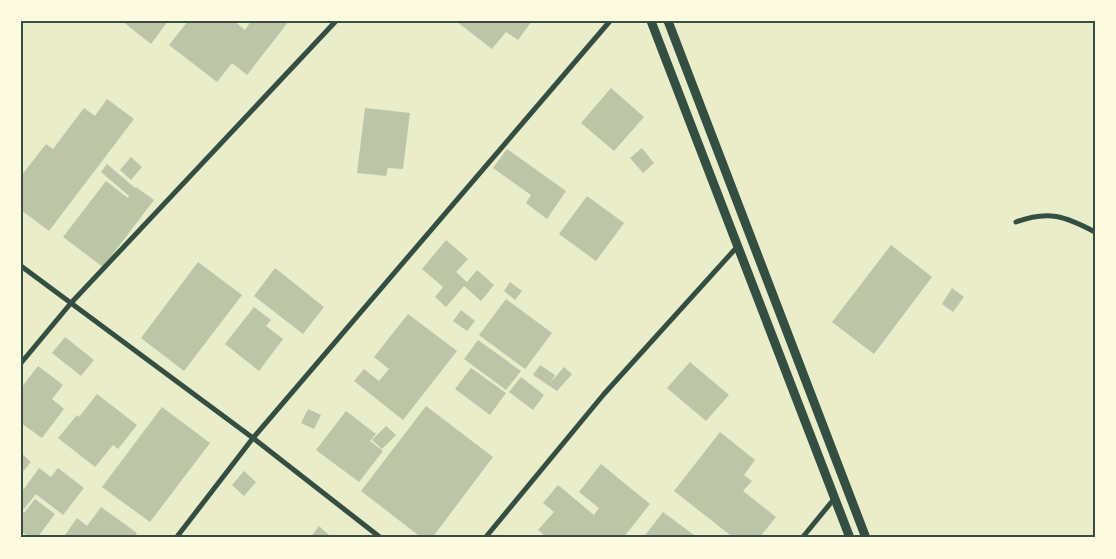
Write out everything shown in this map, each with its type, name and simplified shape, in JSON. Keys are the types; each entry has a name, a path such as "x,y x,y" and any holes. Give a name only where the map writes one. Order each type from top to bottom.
{"street":[{"path":"21,363 71,303 336,21"},
{"path":"176,538 253,438 610,21"},
{"path":"651,21 850,538"},
{"path":"668,21 866,538"},
{"path":"1016,222 1031,216 1051,215 1069,218 1095,232"},
{"path":"485,538 604,394 737,247"},
{"path":"21,266 253,438 381,538"},
{"path":"802,538 834,499"}],"building":[{"path":"122,21 168,21 151,44"},
{"path":"188,21 234,21 245,30 251,21 289,21 247,75 232,63 217,82 169,45"},
{"path":"456,21 532,21 518,40 506,32 492,49"},
{"path":"611,88 644,117 614,151 581,123"},
{"path":"107,99 134,119 49,231 21,210 21,176 46,144 53,149 84,108 95,116"},
{"path":"365,108 410,113 403,169 388,168 386,176 357,173"},
{"path":"642,148 654,163 643,173 630,158"},
{"path":"507,149 566,191 547,219 526,203 531,195 493,168"},
{"path":"131,157 142,167 131,180 120,170"},
{"path":"107,164 135,188 154,200 103,267 63,237 106,181 128,198 129,196 101,172"},
{"path":"587,196 624,223 596,261 559,234"},
{"path":"446,240 468,259 456,272 467,282 477,270 494,285 481,301 464,286 446,307 435,297 443,287 422,269"},
{"path":"891,245 932,277 874,354 832,322"},
{"path":"198,262 242,295 184,371 141,338"},
{"path":"275,268 324,307 303,334 254,296"},
{"path":"510,282 522,291 515,300 504,291"},
{"path":"952,288 964,297 953,312 942,304"},
{"path":"506,299 552,333 525,369 479,335"},
{"path":"254,307 271,320 266,326 283,339 259,371 225,344"},
{"path":"461,310 475,321 467,331 453,321"},
{"path":"408,314 457,351 403,420 354,381 364,369 379,381 389,369 374,357"},
{"path":"65,337 94,360 81,376 52,353"},
{"path":"478,340 521,371 506,390 464,359"},
{"path":"690,362 729,395 706,421 667,388"},
{"path":"540,365 555,375 550,383 564,367 572,374 557,391 533,375"},
{"path":"38,366 63,385 52,399 64,409 42,438 21,423 21,388"},
{"path":"471,368 506,393 490,415 455,389"},
{"path":"521,377 544,395 533,410 509,392"},
{"path":"97,394 137,425 118,449 113,445 95,467 58,438 77,415 79,417"},
{"path":"426,406 493,457 432,538 422,538 361,491"},
{"path":"162,407 210,443 150,522 102,487"},
{"path":"308,409 321,415 314,429 301,423"},
{"path":"346,411 376,434 370,441 383,451 359,482 316,450"},
{"path":"386,426 396,435 382,449 372,440"},
{"path":"720,432 755,460 744,475 752,481 743,491 776,517 759,538 734,538 674,491"},
{"path":"21,453 31,462 21,474"},
{"path":"601,464 650,504 623,538 547,538 538,530 554,512 543,503 558,485 594,515 599,508 579,492"},
{"path":"39,468 51,477 58,468 84,488 63,515 36,494 24,509 21,507 21,488 24,489"},
{"path":"244,471 256,482 244,496 232,485"},
{"path":"35,499 55,514 37,538 30,538 21,531 21,510 24,513"},
{"path":"101,507 137,533 134,538 63,538 77,518 87,526"},
{"path":"663,512 698,538 643,538"},
{"path":"319,526 329,535 326,538 310,538"}]}
